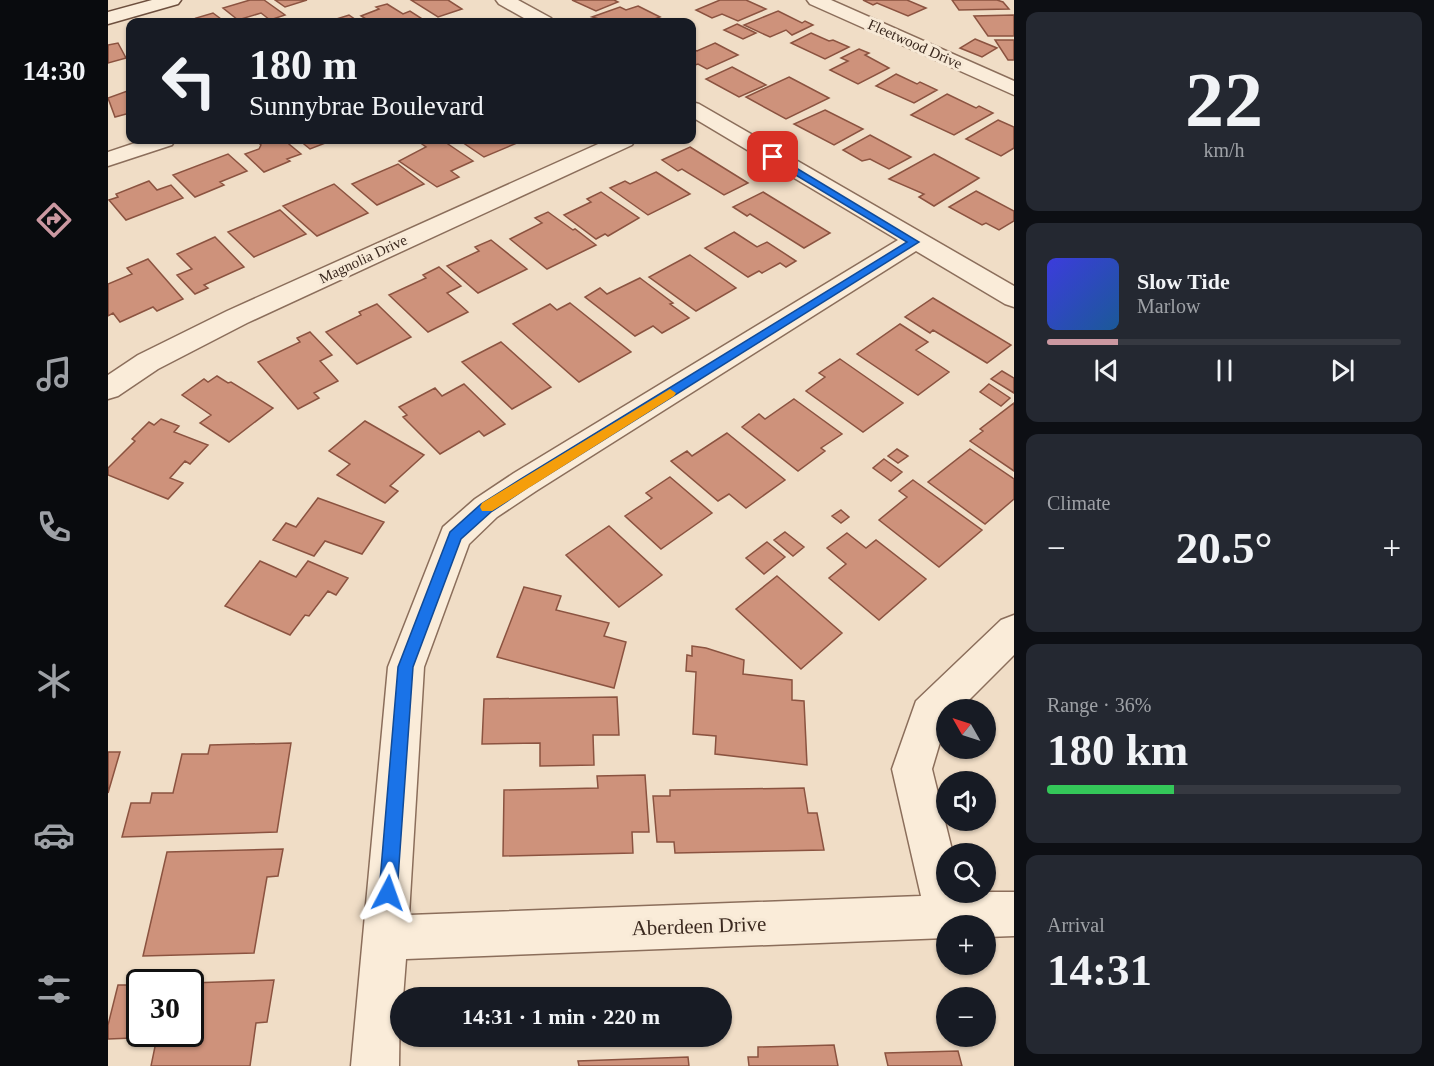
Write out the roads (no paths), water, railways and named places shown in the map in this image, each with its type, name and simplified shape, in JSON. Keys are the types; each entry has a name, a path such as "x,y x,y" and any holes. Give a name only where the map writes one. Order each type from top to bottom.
{"street":[{"path":"108,18 172,0"},
{"name":"Fleetwood Drive","path":"816,0 1014,89"},
{"path":"505,10 526,12 537,18"},
{"path":"696,110 914,242 1014,298"},
{"path":"108,159 152,144"},
{"name":"Magnolia Drive","path":"108,389 148,362 237,317 615,144"},
{"path":"375,1066 406,667 455,536 486,508 525,482 914,242"},
{"path":"948,915 912,769 929,714 1014,631"},
{"name":"Aberdeen Drive","path":"992,915 1014,914"},
{"name":"Aberdeen Drive","path":"385,938 936,917"}]}
